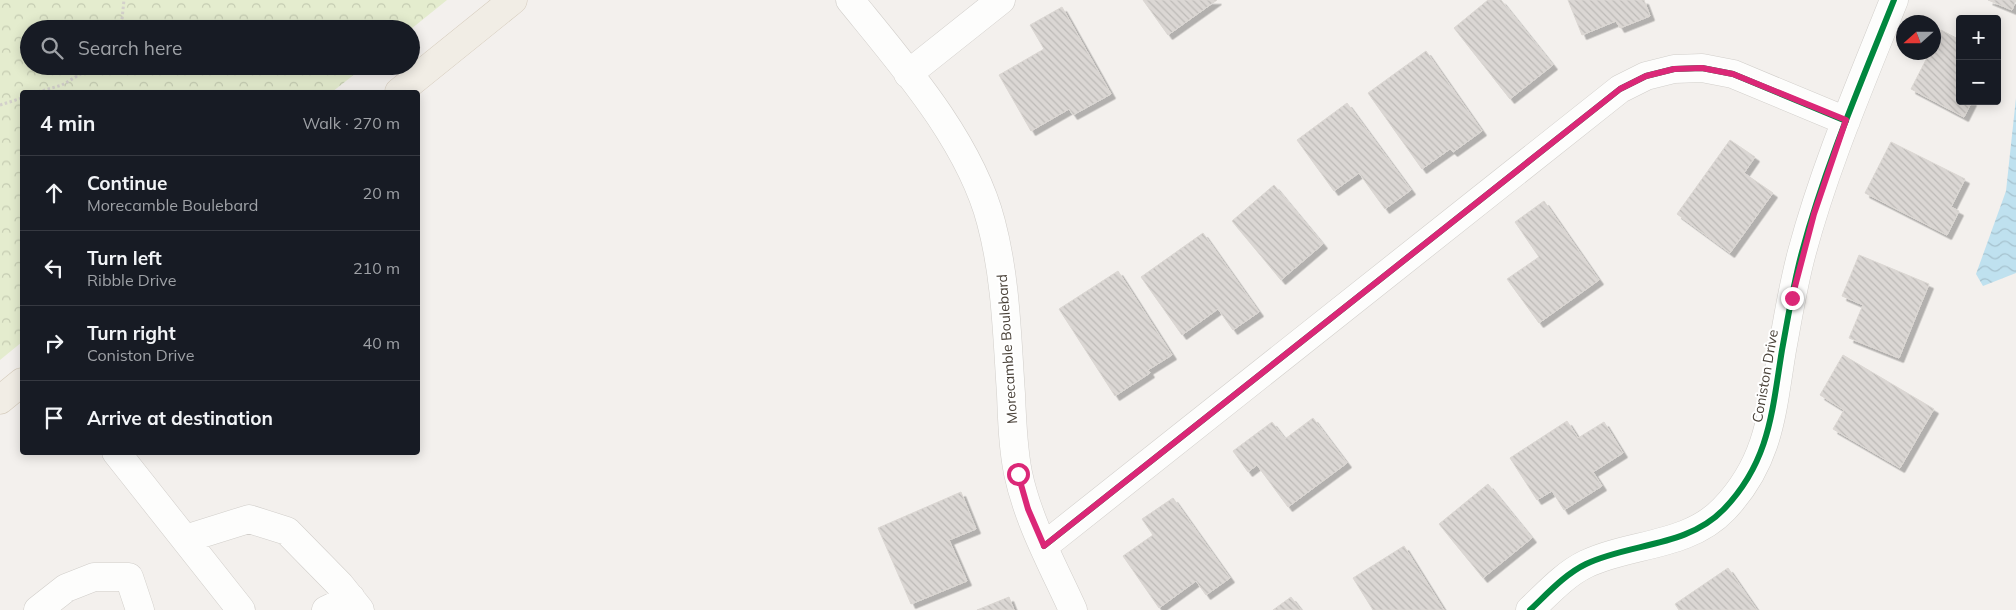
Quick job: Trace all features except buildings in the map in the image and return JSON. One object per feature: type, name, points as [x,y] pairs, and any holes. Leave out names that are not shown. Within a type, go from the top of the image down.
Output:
[{"type":"main road","points":[[402,90],[514,0]]},
{"type":"main road","points":[[0,400],[20,384]]},
{"type":"street","name":"Morecamble Boulebard","points":[[850,0],[944,122],[978,185],[991,221],[1006,304],[1014,444],[1018,474],[1028,509],[1073,610]]},
{"type":"street","points":[[908,74],[1001,0]]},
{"type":"street","name":"Coniston Drive","points":[[1530,610],[1566,577],[1586,564],[1607,556],[1660,543],[1685,534],[1707,522],[1723,510],[1743,485],[1758,460],[1768,433],[1775,403],[1788,316],[1802,253],[1846,120],[1894,0]]},
{"type":"street","points":[[1044,546],[1620,89],[1646,76],[1674,69],[1702,68],[1733,74],[1846,120]]},
{"type":"street","points":[[118,455],[241,610]]},
{"type":"street","points":[[185,539],[249,520],[287,531],[356,604],[326,610]]},
{"type":"street","points":[[38,610],[66,588],[94,577],[129,577],[140,610]]},
{"type":"path","points":[[122,20],[124,0]]},
{"type":"path","points":[[45,90],[62,85],[79,75]]},
{"type":"path","points":[[0,105],[20,99]]},
{"type":"green space","points":[[0,0],[447,0],[420,22],[420,20],[20,20],[20,75],[354,75],[335,90],[20,90],[20,344],[0,360]]},
{"type":"water","points":[[2016,98],[2016,273],[1983,286],[1976,274],[2006,191]]},
{"type":"cycle path","points":[[1530,610],[1564,579],[1586,564],[1603,557],[1676,538],[1710,521],[1724,509],[1739,491],[1751,472],[1760,454],[1771,414],[1793,289],[1811,220],[1844,125],[1894,0]]},
{"type":"cycle path","points":[[1044,546],[1620,89],[1646,76],[1674,69],[1702,68],[1733,74],[1846,121]]},
{"type":"route","points":[[1018,474],[1028,509],[1044,546],[1620,89],[1646,76],[1674,69],[1702,68],[1733,74],[1846,120],[1828,169],[1802,253],[1792,298]]}]
